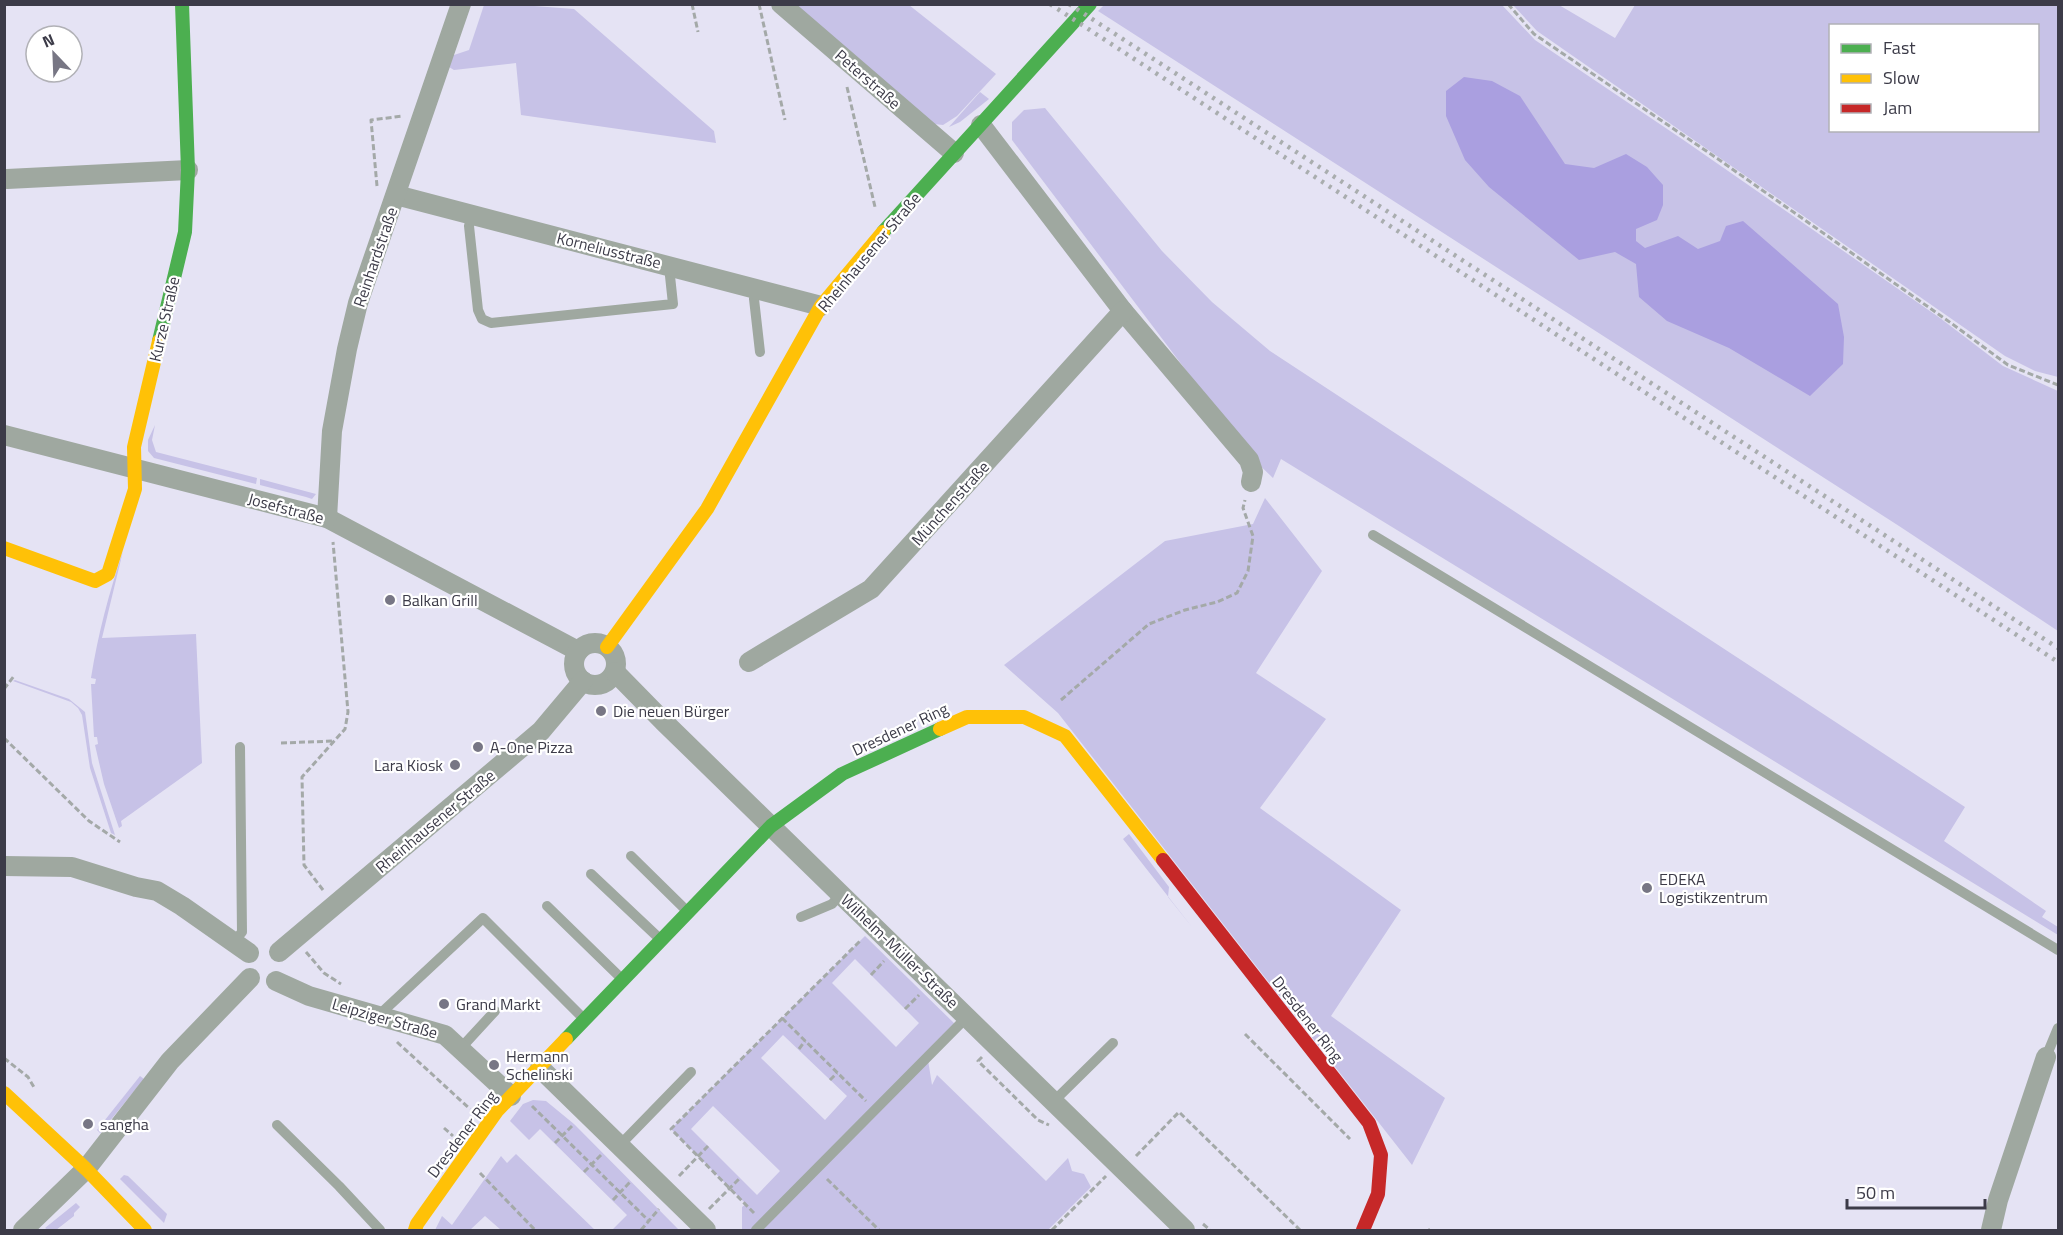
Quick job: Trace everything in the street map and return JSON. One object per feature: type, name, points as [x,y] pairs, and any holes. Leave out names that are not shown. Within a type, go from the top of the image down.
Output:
[{"type":"street","name":"Kurze Straße","points":[[4,548],[95,581],[108,574],[113,563],[135,489],[134,447],[185,232],[188,170],[182,4]]},
{"type":"street","name":"Reinhardstraße","points":[[333,521],[332,431],[358,303],[387,193],[423,114],[461,4]]},
{"type":"street","name":"Peterstraße","points":[[781,4],[954,153]]},
{"type":"street","name":"Rheinhausener Straße","points":[[607,647],[707,509],[821,306],[891,223],[1090,4]]},
{"type":"street","points":[[981,125],[1123,311],[1249,460],[1253,472],[1251,482]]},
{"type":"street","points":[[7,179],[188,170]]},
{"type":"street","name":"Korneliusstraße","points":[[387,193],[821,306]]},
{"type":"street","name":"Münchenstraße","points":[[749,662],[871,589],[1123,311]]},
{"type":"street","name":"Josefstraße","points":[[4,435],[134,467],[333,521],[578,651]]},
{"type":"street","points":[[592,644],[607,647],[615,658],[615,672],[612,677],[595,685],[583,681],[575,670],[575,657],[578,651],[592,644]]},
{"type":"street","name":"Wilhelm-Müller-Straße","points":[[615,672],[1053,1102],[1126,1161],[1184,1230]]},
{"type":"street","name":"Rheinhausener Straße","points":[[279,952],[541,732],[583,681]]},
{"type":"street","name":"Dresdener Ring","points":[[415,1230],[497,1111],[519,1099],[540,1068],[771,826],[842,774],[895,748],[967,717],[1024,717],[1065,736],[1369,1124],[1381,1155],[1378,1194],[1363,1230]]},
{"type":"street","points":[[4,866],[72,867],[136,887],[157,891],[242,948],[254,949],[268,946],[279,952],[284,964],[281,976],[276,981],[263,985],[250,978],[242,948]]},
{"type":"street","points":[[23,1230],[86,1169],[170,1061],[250,978]]},
{"type":"street","name":"Leipziger Straße","points":[[276,981],[309,996],[446,1035],[519,1099]]},
{"type":"street","points":[[1991,1230],[1998,1200],[2046,1057]]},
{"type":"street","points":[[540,1068],[612,1148],[706,1230]]},
{"type":"street","points":[[4,1093],[86,1169],[145,1230]]},
{"type":"lane","points":[[472,214],[469,226],[478,310],[482,319],[491,323],[673,304],[670,276],[674,266]]},
{"type":"lane","points":[[756,289],[754,299],[760,352]]},
{"type":"lane","points":[[1373,536],[2058,950]]},
{"type":"lane","points":[[240,747],[242,948]]},
{"type":"lane","points":[[631,856],[688,912]]},
{"type":"lane","points":[[591,874],[661,941]]},
{"type":"lane","points":[[801,917],[832,904],[841,894]]},
{"type":"lane","points":[[547,906],[623,980]]},
{"type":"lane","points":[[378,1016],[483,918],[585,1020]]},
{"type":"lane","points":[[460,1049],[495,1011]]},
{"type":"lane","points":[[760,1227],[967,1017]]},
{"type":"lane","points":[[2046,1057],[2058,1028]]},
{"type":"lane","points":[[1053,1102],[1113,1043]]},
{"type":"lane","points":[[612,1148],[691,1072]]},
{"type":"lane","points":[[278,1125],[380,1230]]},
{"type":"path","points":[[692,4],[698,32]]},
{"type":"path","points":[[759,4],[785,120]]},
{"type":"path","points":[[1508,4],[1534,34],[1718,159],[2008,365],[2058,385]]},
{"type":"path","points":[[850,64],[844,72],[876,210],[891,223]]},
{"type":"path","points":[[387,193],[371,120],[423,114]]},
{"type":"path","points":[[1062,700],[1149,624],[1185,610],[1217,602],[1237,593],[1248,571],[1252,536],[1243,508],[1251,482]]},
{"type":"path","points":[[333,521],[348,712],[345,729],[302,777],[304,865],[334,906]]},
{"type":"path","points":[[4,689],[14,676]]},
{"type":"path","points":[[4,738],[89,821],[120,842]]},
{"type":"path","points":[[281,743],[335,741]]},
{"type":"path","points":[[760,1227],[729,1189],[671,1129],[865,936]]},
{"type":"path","points":[[871,975],[886,958]]},
{"type":"path","points":[[905,1009],[922,992]]},
{"type":"path","points":[[782,1018],[875,1109]]},
{"type":"path","points":[[1245,1034],[1353,1143]]},
{"type":"path","points":[[798,1049],[806,1041]]},
{"type":"path","points":[[986,1054],[978,1061],[1038,1120]]},
{"type":"path","points":[[830,1080],[838,1072]]},
{"type":"path","points":[[519,1099],[563,1135],[648,1220]]},
{"type":"path","points":[[1021,1113],[1025,1108]]},
{"type":"path","points":[[1052,1230],[1179,1112],[1300,1230]]},
{"type":"path","points":[[555,1143],[576,1122]]},
{"type":"path","points":[[675,1180],[708,1146]]},
{"type":"path","points":[[584,1172],[612,1148]]},
{"type":"path","points":[[474,1167],[535,1230]]},
{"type":"path","points":[[816,1169],[879,1230]]},
{"type":"path","points":[[613,1200],[634,1178]]},
{"type":"path","points":[[707,1210],[740,1178]]},
{"type":"path","points":[[641,1230],[662,1206]]},
{"type":"shaded area","points":[[1105,4],[1502,5],[1535,40],[1940,318],[2003,366],[2058,391],[2058,631],[1899,526],[1098,11]]},
{"type":"shaded area","points":[[484,5],[574,9],[714,131],[716,143],[521,115],[516,63],[454,70],[449,67],[451,56],[469,50]]},
{"type":"shaded area","points":[[793,5],[909,5],[996,74],[957,116],[943,125],[934,124]]},
{"type":"shaded area","points":[[1513,5],[1559,5],[1615,38],[1635,5],[2058,5],[2058,377],[2035,371],[2005,356],[1537,31]]},
{"type":"shaded area","points":[[1464,77],[1492,81],[1520,96],[1565,164],[1594,168],[1626,154],[1647,167],[1663,185],[1663,205],[1657,220],[1636,229],[1636,241],[1645,248],[1678,236],[1698,249],[1720,241],[1726,226],[1743,221],[1838,304],[1844,337],[1843,364],[1810,396],[1729,348],[1667,321],[1639,297],[1636,264],[1615,252],[1579,260],[1489,187],[1465,160],[1446,116],[1446,91]]},
{"type":"shaded area","points":[[980,92],[989,99],[960,122],[949,127]]},
{"type":"shaded area","points":[[1045,108],[1162,251],[1212,302],[1270,351],[1965,807],[1944,841],[2046,911],[2042,917],[2058,927],[2058,935],[1281,459],[1273,478],[1253,459],[1012,140],[1012,122],[1024,110]]},
{"type":"shaded area","points":[[155,425],[152,440],[156,452],[257,478],[256,484],[154,458],[148,451],[148,440]]},
{"type":"shaded area","points":[[260,479],[316,494],[312,499],[260,485]]},
{"type":"shaded area","points":[[1265,498],[1322,571],[1256,673],[1326,719],[1260,808],[1401,910],[1331,1016],[1445,1098],[1412,1165],[1058,713],[1004,665],[1165,541],[1253,524]]},
{"type":"shaded area","points":[[123,551],[102,638],[196,634],[202,763],[121,821],[122,826],[119,828],[104,784],[95,745],[98,744],[97,737],[94,737],[91,684],[95,684],[96,679],[91,678],[104,614]]},
{"type":"shaded area","points":[[13,681],[69,699],[85,712],[92,763],[115,835],[111,833],[90,768],[82,715],[78,708],[71,702]]},
{"type":"shaded area","points":[[1129,834],[1169,887],[1168,896],[1123,839]]},
{"type":"shaded area","points":[[865,936],[957,1026],[928,1060],[932,1085],[937,1075],[1046,1181],[1068,1158],[1072,1171],[1084,1174],[1091,1187],[1048,1230],[742,1230],[742,1207],[746,1204],[671,1129]],"holes":[[[855,959],[919,1023],[896,1047],[832,983]],[[783,1035],[847,1096],[825,1120],[761,1058]],[[713,1106],[780,1171],[757,1195],[691,1129]]]},
{"type":"shaded area","points":[[140,1076],[144,1079],[100,1133],[97,1130]]},
{"type":"shaded area","points":[[533,1100],[546,1101],[574,1124],[679,1230],[612,1230],[627,1215],[540,1129],[529,1140],[510,1121],[523,1104]]},
{"type":"shaded area","points":[[516,1154],[595,1230],[501,1230],[485,1216],[470,1230],[435,1230],[442,1216],[452,1225],[501,1156],[507,1163]]},
{"type":"shaded area","points":[[124,1175],[128,1176],[167,1214],[164,1223],[120,1179]]},
{"type":"shaded area","points":[[76,1203],[80,1207],[74,1216],[56,1230],[45,1228]]},
{"type":"railway","points":[[1050,4],[2058,662]]},
{"type":"railway","points":[[1069,4],[2058,648]]},
{"type":"traffic: fast","points":[[159,341],[185,232],[188,170],[182,4]]},
{"type":"traffic: fast","points":[[883,232],[1090,4]]},
{"type":"traffic: fast","points":[[566,1039],[771,826],[842,774],[940,729]]},
{"type":"traffic: slow","points":[[607,647],[707,509],[821,306],[883,232]]},
{"type":"traffic: slow","points":[[4,548],[95,581],[108,574],[135,489],[134,447],[159,341]]},
{"type":"traffic: slow","points":[[940,729],[967,717],[1024,717],[1065,736],[1163,860]]},
{"type":"traffic: slow","points":[[415,1230],[497,1111],[566,1039]]},
{"type":"traffic: slow","points":[[4,1093],[86,1169],[145,1230]]},
{"type":"traffic: jam","points":[[1163,860],[1369,1123],[1381,1155],[1378,1194],[1363,1230]]},
{"type":"place","name":"Balkan Grill","points":[[390,600]]},
{"type":"place","name":"Die neuen Bürger","points":[[601,711]]},
{"type":"place","name":"A-One Pizza","points":[[478,747]]},
{"type":"place","name":"Lara Kiosk","points":[[455,765]]},
{"type":"place","name":"EDEKA Logistikzentrum","points":[[1647,888]]},
{"type":"place","name":"Grand Markt","points":[[444,1004]]},
{"type":"place","name":"Hermann Schelinski","points":[[494,1065]]},
{"type":"place","name":"sangha","points":[[88,1124]]}]
